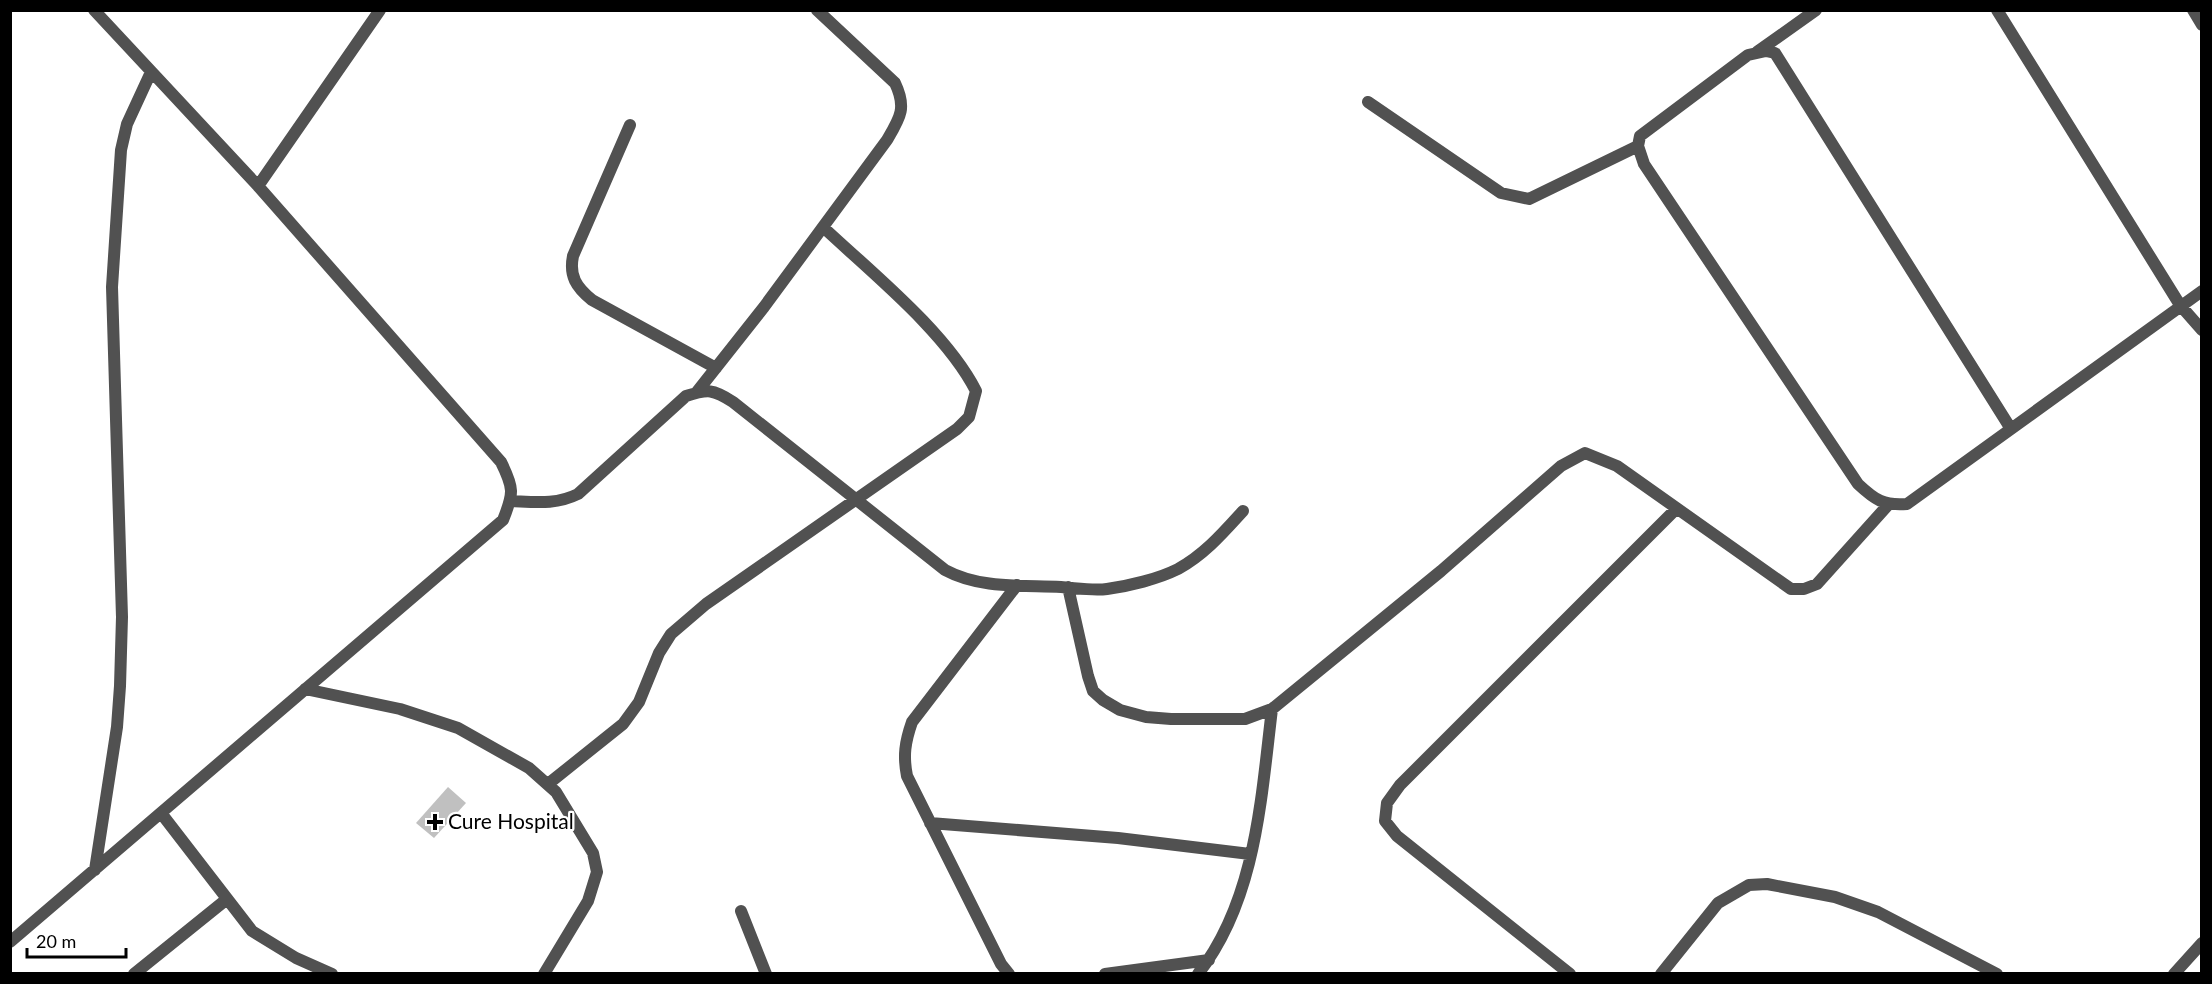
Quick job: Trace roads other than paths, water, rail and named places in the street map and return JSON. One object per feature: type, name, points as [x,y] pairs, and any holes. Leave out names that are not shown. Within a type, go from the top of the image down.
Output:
[{"type":"street","points":[[10,942],[503,520],[511,501],[513,485],[501,462],[258,186],[94,10]]},
{"type":"street","points":[[258,186],[380,10]]},
{"type":"street","points":[[696,393],[823,227],[887,140],[900,118],[903,99],[895,83],[883,69],[817,10]]},
{"type":"street","points":[[1816,10],[1757,52],[1748,55],[1652,126],[1640,136],[1638,146],[1644,164],[1858,484],[1875,500],[1888,505],[1907,504],[2202,291]]},
{"type":"street","points":[[1997,10],[2180,305],[2202,330]]},
{"type":"street","points":[[2193,10],[2202,24]]},
{"type":"street","points":[[1757,52],[1775,53],[1784,64],[2011,429]]},
{"type":"street","points":[[95,870],[117,727],[120,686],[122,617],[112,287],[121,150],[127,124],[151,72]]},
{"type":"street","points":[[1368,102],[1501,193],[1529,199],[1638,146]]},
{"type":"street","points":[[630,125],[573,256],[572,275],[579,290],[592,300],[716,368]]},
{"type":"street","points":[[548,784],[622,724],[639,702],[659,653],[671,634],[706,604],[957,429],[969,417],[976,391],[969,378],[926,325],[823,227]]},
{"type":"street","points":[[511,501],[549,503],[562,501],[578,494],[686,396],[705,390],[719,393],[733,402],[945,570],[960,578],[981,583],[1106,589],[1175,570],[1209,547],[1243,511]]},
{"type":"street","points":[[1068,587],[1088,676],[1093,691],[1103,700],[1120,710],[1146,717],[1245,719],[1272,709],[1441,571],[1572,458],[1586,453],[1598,456],[1617,466],[1791,589],[1804,589],[1817,584],[1888,505]]},
{"type":"street","points":[[1570,974],[1397,836],[1385,821],[1388,803],[1400,785],[1676,508]]},
{"type":"street","points":[[1009,974],[1001,964],[930,823],[906,768],[905,743],[912,723],[1017,585]]},
{"type":"street","points":[[305,689],[400,709],[449,724],[529,768],[556,792],[593,853],[597,872],[588,902],[544,974]]},
{"type":"street","points":[[1198,974],[1209,960],[1231,920],[1245,879],[1261,796],[1272,709]]},
{"type":"street","points":[[160,813],[252,931],[270,944],[332,974]]},
{"type":"street","points":[[930,823],[1118,838],[1250,854]]},
{"type":"street","points":[[1661,974],[1718,903],[1749,885],[1767,884],[1835,897],[1878,912],[1997,974]]},
{"type":"street","points":[[134,974],[227,899]]},
{"type":"street","points":[[741,910],[766,974]]},
{"type":"street","points":[[2174,974],[2202,943]]},
{"type":"street","points":[[1105,974],[1209,960]]},
{"type":"place","name":"Cure Hospital","points":[[435,822]]}]
